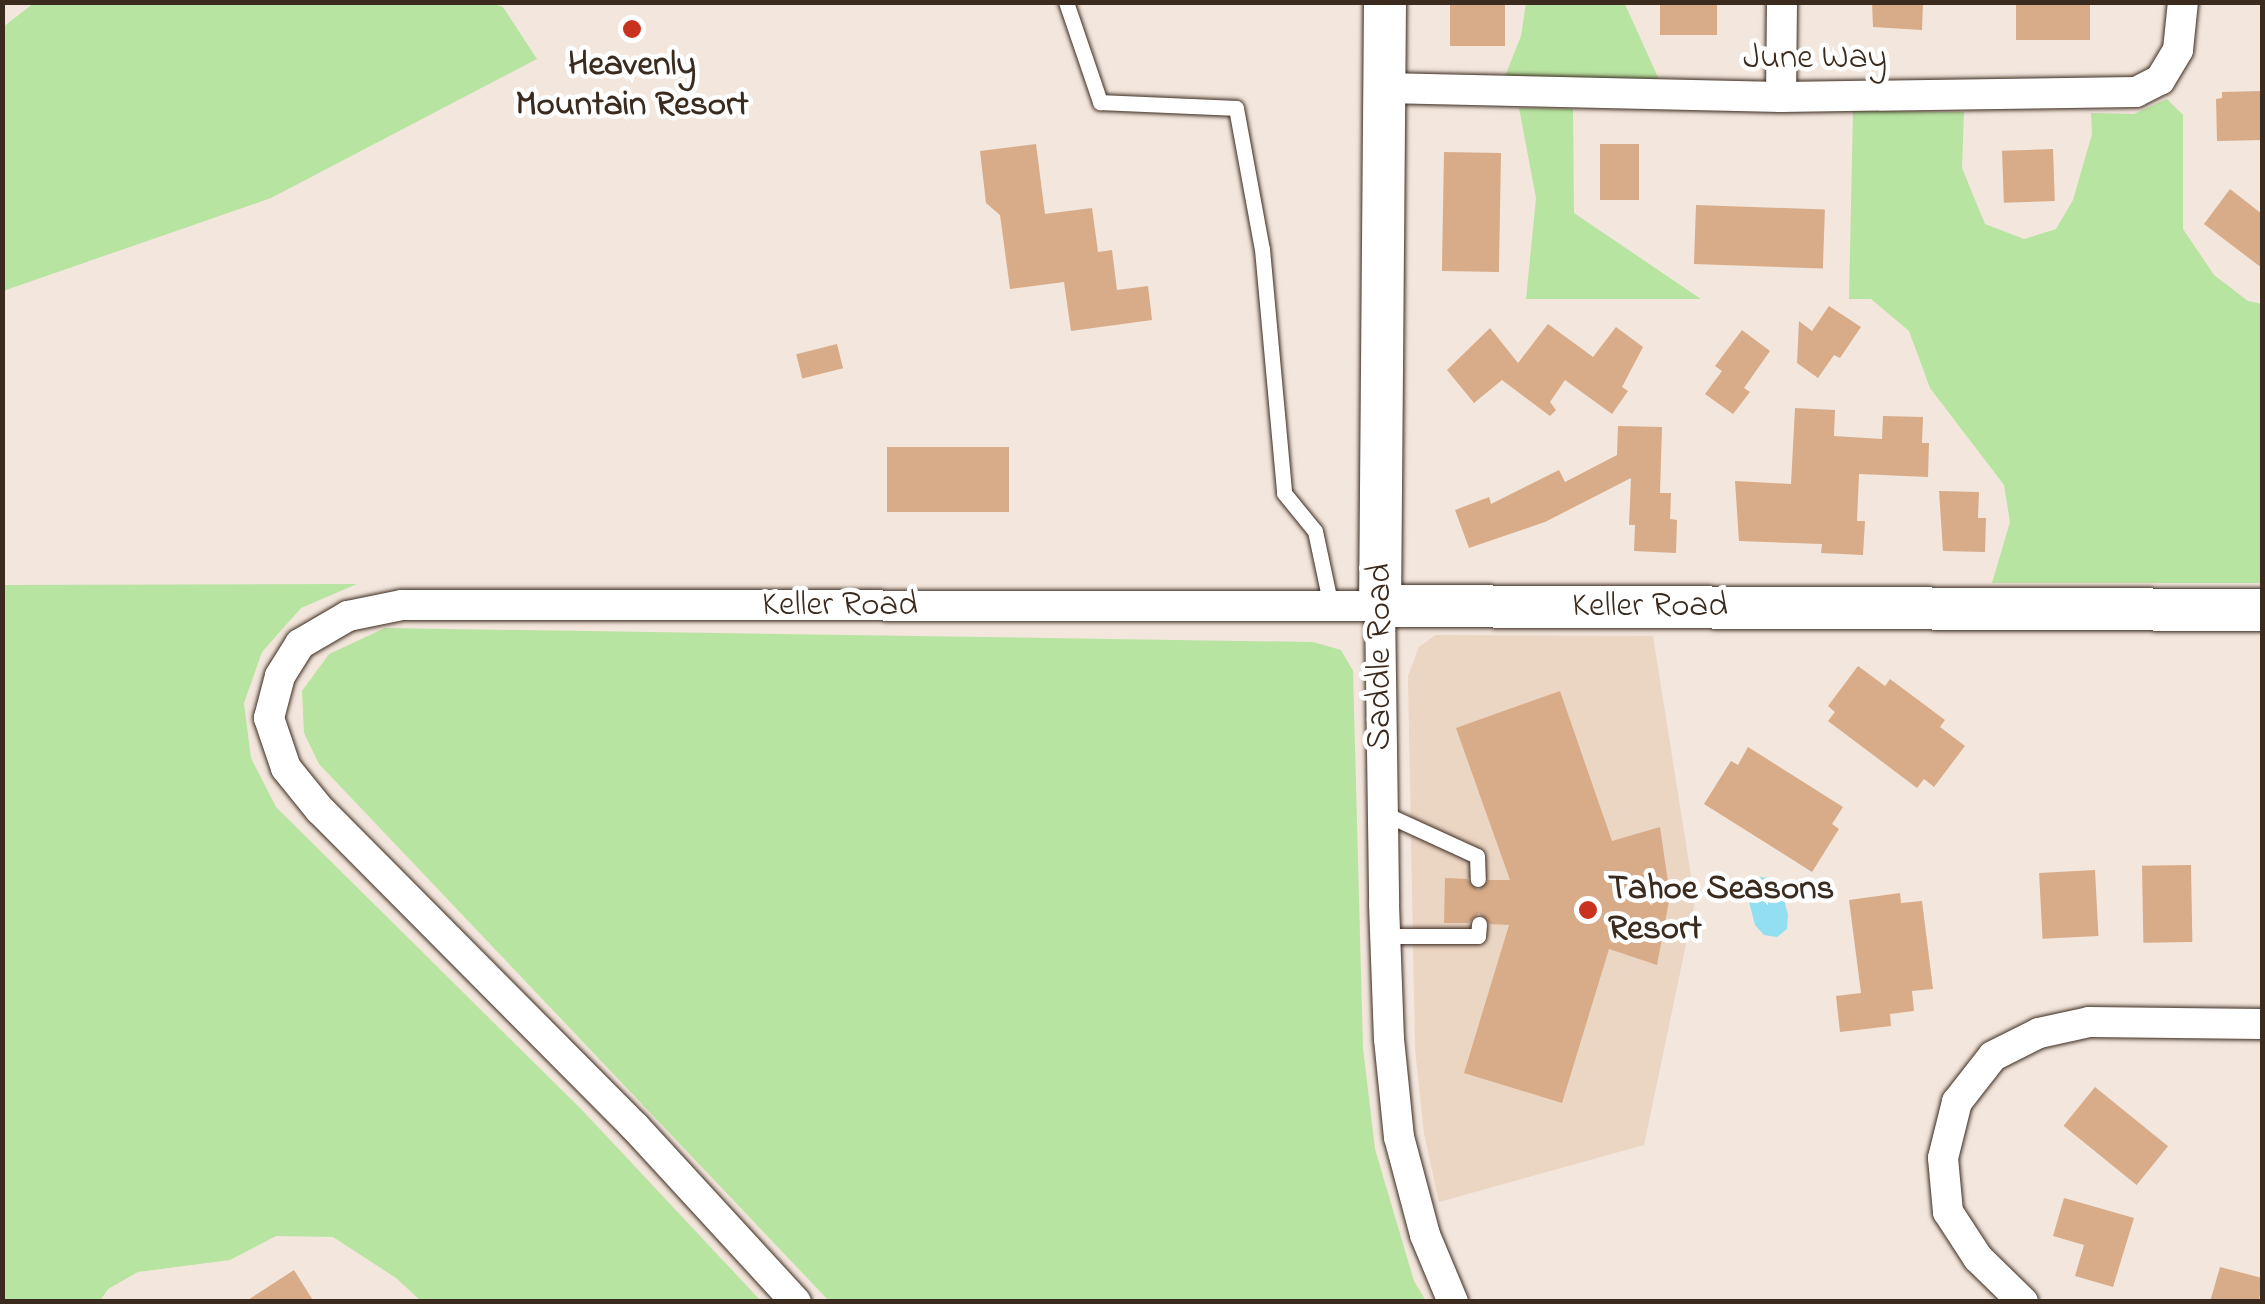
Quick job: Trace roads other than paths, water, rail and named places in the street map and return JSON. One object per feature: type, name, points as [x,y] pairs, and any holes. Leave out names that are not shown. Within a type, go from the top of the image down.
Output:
[{"type":"street","name":"Saddle Road","points":[[1385,2],[1380,606],[1386,936],[1399,1137],[1425,1235],[1453,1302]]},
{"type":"street","points":[[1781,97],[1782,2]]},
{"type":"street","name":"June Way","points":[[1384,88],[1781,97],[2136,92],[2160,80],[2178,50],[2182,2]]},
{"type":"street","name":"Keller Road","points":[[796,1302],[635,1127],[320,810],[286,768],[269,718],[280,676],[300,644],[348,616],[402,605],[2262,610]]},
{"type":"street","points":[[2023,1302],[1978,1258],[1948,1212],[1944,1158],[1956,1102],[1993,1056],[2038,1033],[2089,1022],[2262,1024]]},
{"type":"lane","points":[[1066,2],[1100,102],[1236,108],[1262,249],[1284,493],[1315,531],[1331,606]]},
{"type":"lane","points":[[1383,813],[1477,856],[1478,879]]},
{"type":"lane","points":[[1386,936],[1478,936],[1479,924]]},
{"type":"water","points":[[1759,877],[1772,878],[1781,888],[1788,915],[1787,929],[1777,937],[1764,935],[1755,925],[1749,885]]},
{"type":"place","name":"Heavenly Mountain Resort","points":[[632,29]]},
{"type":"place","name":"Tahoe Seasons Resort","points":[[1588,910]]}]
